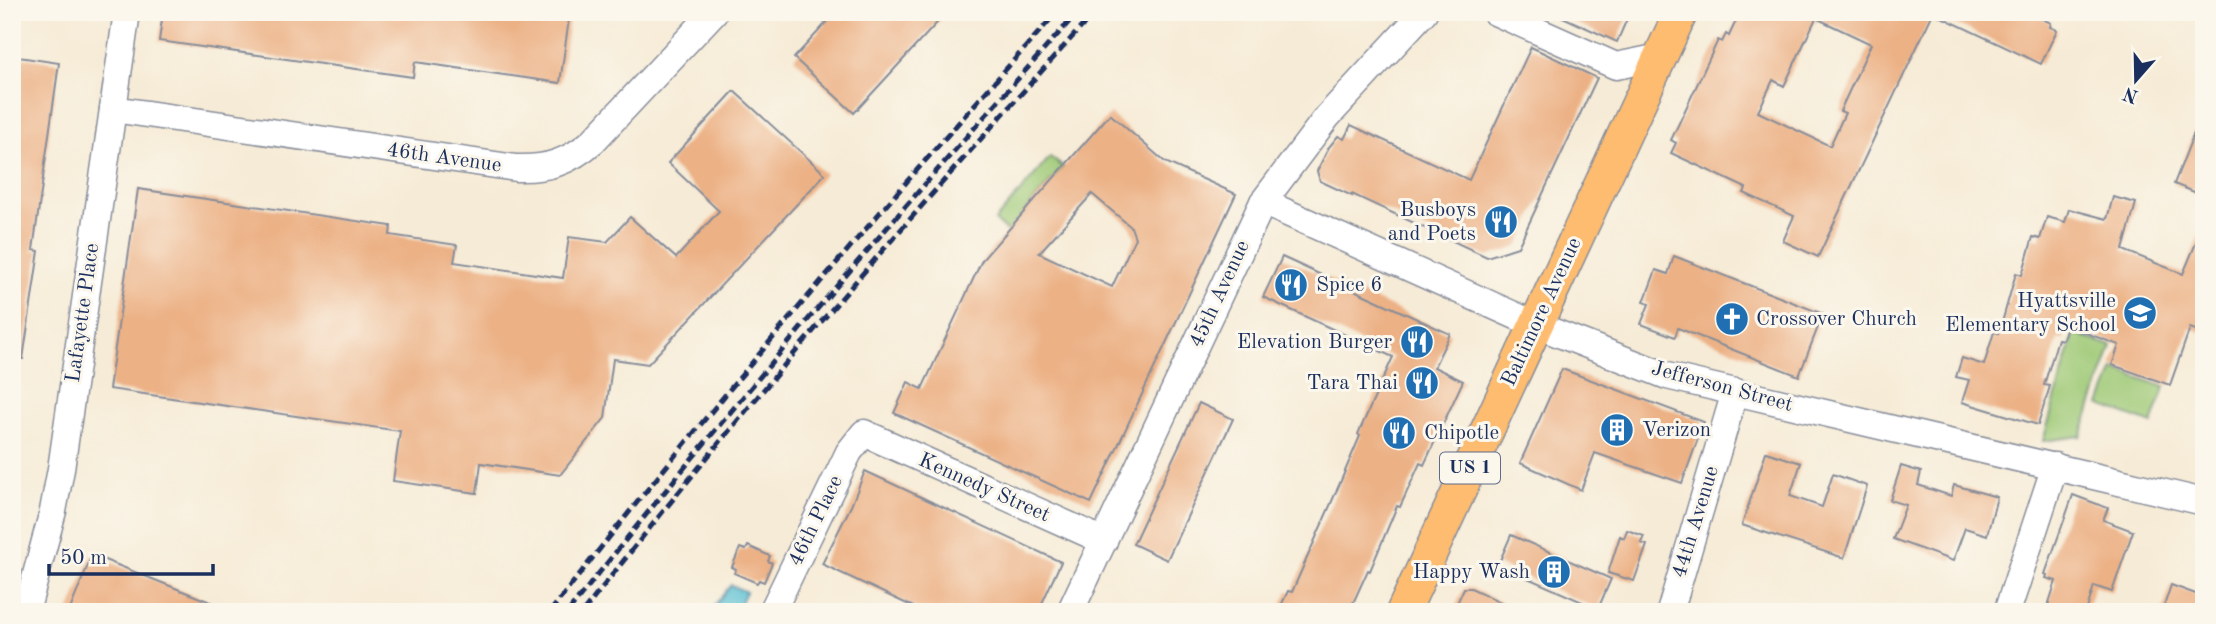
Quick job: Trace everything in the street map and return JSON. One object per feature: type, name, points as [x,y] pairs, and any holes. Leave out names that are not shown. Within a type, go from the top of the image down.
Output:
[{"type":"main road","name":"Baltimore Avenue","points":[[1403,612],[1681,12]]},
{"type":"street","name":"Lafayette Place","points":[[26,612],[55,501],[127,12]]},
{"type":"street","name":"46th Avenue","points":[[113,109],[536,169],[558,164],[577,155],[593,141],[713,12]]},
{"type":"street","name":"45th Avenue","points":[[1070,612],[1263,202],[1328,117],[1424,12]]},
{"type":"street","points":[[1495,12],[1616,66],[1660,57]]},
{"type":"street","points":[[1616,66],[1635,112]]},
{"type":"street","name":"Jefferson Street","points":[[1263,202],[1536,325],[1667,376],[2204,502]]},
{"type":"street","name":"44th Avenue","points":[[1670,612],[1735,392]]},
{"type":"street","name":"Kennedy Street","points":[[864,433],[1104,541]]},
{"type":"street","name":"46th Place","points":[[772,612],[849,452],[864,433]]},
{"type":"street","points":[[2007,612],[2055,466]]},
{"type":"green space","points":[[1050,157],[1063,167],[1007,232],[995,221]]},
{"type":"green space","points":[[2074,334],[2112,346],[2081,436],[2043,441]]},
{"type":"green space","points":[[2114,369],[2165,387],[2152,424],[2100,405]]},
{"type":"water","points":[[731,585],[746,592],[736,612],[709,612]]},
{"type":"building","points":[[163,12],[570,12],[560,83],[415,62],[413,77],[159,41]]},
{"type":"building","points":[[817,12],[947,12],[854,113],[794,58],[827,22]]},
{"type":"building","points":[[1552,12],[1630,12],[1617,42]]},
{"type":"building","points":[[1740,12],[2028,12],[2051,23],[2050,27],[2057,30],[2041,64],[1933,13],[1818,257],[1783,241],[1794,216],[1744,193],[1746,188],[1671,153],[1676,143],[1671,140],[1718,40],[1722,42],[1726,34],[1729,36]],"holes":[[[1816,18],[1871,44],[1840,111],[1845,113],[1830,146],[1758,112],[1773,80],[1784,86]]]},
{"type":"building","points":[[1531,47],[1597,78],[1518,247],[1487,257],[1320,181],[1317,171],[1329,147],[1338,136],[1344,139],[1351,125],[1469,180]]},
{"type":"building","points":[[12,56],[59,63],[33,250],[39,251],[23,359],[12,359]]},
{"type":"building","points":[[734,91],[825,174],[648,364],[613,359],[605,418],[560,475],[481,463],[477,493],[393,481],[400,431],[109,389],[138,189],[391,226],[390,235],[457,245],[454,262],[563,278],[569,237],[607,242],[630,217],[676,258],[719,211],[668,163]]},
{"type":"building","points":[[2204,110],[2204,196],[2174,184]]},
{"type":"building","points":[[1110,114],[1165,162],[1236,194],[1091,503],[894,413],[908,382],[922,389],[982,260]],"holes":[[[1092,194],[1131,227],[1135,238],[1112,287],[1039,253]]]},
{"type":"building","points":[[2113,197],[2136,203],[2123,250],[2183,274],[2204,224],[2204,333],[2190,328],[2170,385],[2112,365],[2119,345],[2067,326],[2063,340],[2058,339],[2044,385],[2050,386],[2038,425],[1962,402],[1969,380],[1956,377],[1962,358],[1984,365],[1994,332],[1999,333],[2016,273],[2022,275],[2033,237],[2040,239],[2047,217],[2065,222],[2069,209],[2107,219]]},
{"type":"building","name":"Crossover Church","points":[[1674,256],[1823,314],[1799,376],[1678,328],[1675,337],[1641,324],[1649,304],[1644,302],[1656,270],[1668,274]]},
{"type":"building","points":[[1282,257],[1450,334],[1434,367],[1463,381],[1424,465],[1420,463],[1400,507],[1397,506],[1370,571],[1368,570],[1349,612],[1278,612],[1288,591],[1292,592],[1393,357],[1263,297]]},
{"type":"building","name":"Verizon","points":[[1562,369],[1704,422],[1682,483],[1595,453],[1581,490],[1520,463]]},
{"type":"building","points":[[1199,403],[1233,419],[1167,560],[1133,544]]},
{"type":"building","points":[[1766,452],[1801,463],[1790,496],[1822,507],[1833,474],[1867,486],[1844,558],[1742,525]]},
{"type":"building","points":[[1901,466],[1921,472],[1918,485],[1951,496],[1954,485],[1997,497],[1987,535],[1965,528],[1953,561],[1893,539],[1906,505],[1890,500]]},
{"type":"building","points":[[865,471],[1061,562],[1038,612],[924,612],[822,564]]},
{"type":"building","points":[[2073,495],[2108,508],[2103,520],[2133,531],[2112,592],[2094,586],[2086,612],[2046,612],[2056,581],[2046,578],[2045,574]]},
{"type":"building","points":[[1627,530],[1644,536],[1641,543],[1647,545],[1634,581],[1608,573],[1620,536],[1624,538]]},
{"type":"building","name":"Happy Wash","points":[[1511,535],[1611,579],[1598,609],[1498,565]]},
{"type":"building","points":[[748,546],[770,556],[768,561],[772,563],[764,582],[759,580],[757,583],[734,573],[736,569],[732,567],[740,548],[746,550]]},
{"type":"building","points":[[92,555],[233,611],[233,612],[69,612]]},
{"type":"building","points":[[2171,585],[2204,597],[2204,612],[2162,612]]},
{"type":"building","points":[[1464,588],[1471,588],[1522,612],[1453,612]]},
{"type":"railway","points":[[550,612],[798,308],[1057,12]]},
{"type":"railway","points":[[568,612],[818,308],[1078,12]]},
{"type":"railway","points":[[583,612],[706,458],[833,308],[1095,12]]},
{"type":"place","name":"Busboys and Poets","points":[[1501,222]]},
{"type":"place","name":"Spice 6","points":[[1291,285]]},
{"type":"place","name":"Hyattsville Elementary School","points":[[2140,313]]},
{"type":"place","name":"Crossover Church","points":[[1732,319]]},
{"type":"place","name":"Elevation Burger","points":[[1417,342]]},
{"type":"place","name":"Tara Thai","points":[[1422,383]]},
{"type":"place","name":"Verizon","points":[[1617,430]]},
{"type":"place","name":"Chipotle","points":[[1399,433]]},
{"type":"place","name":"Happy Wash","points":[[1554,572]]}]
